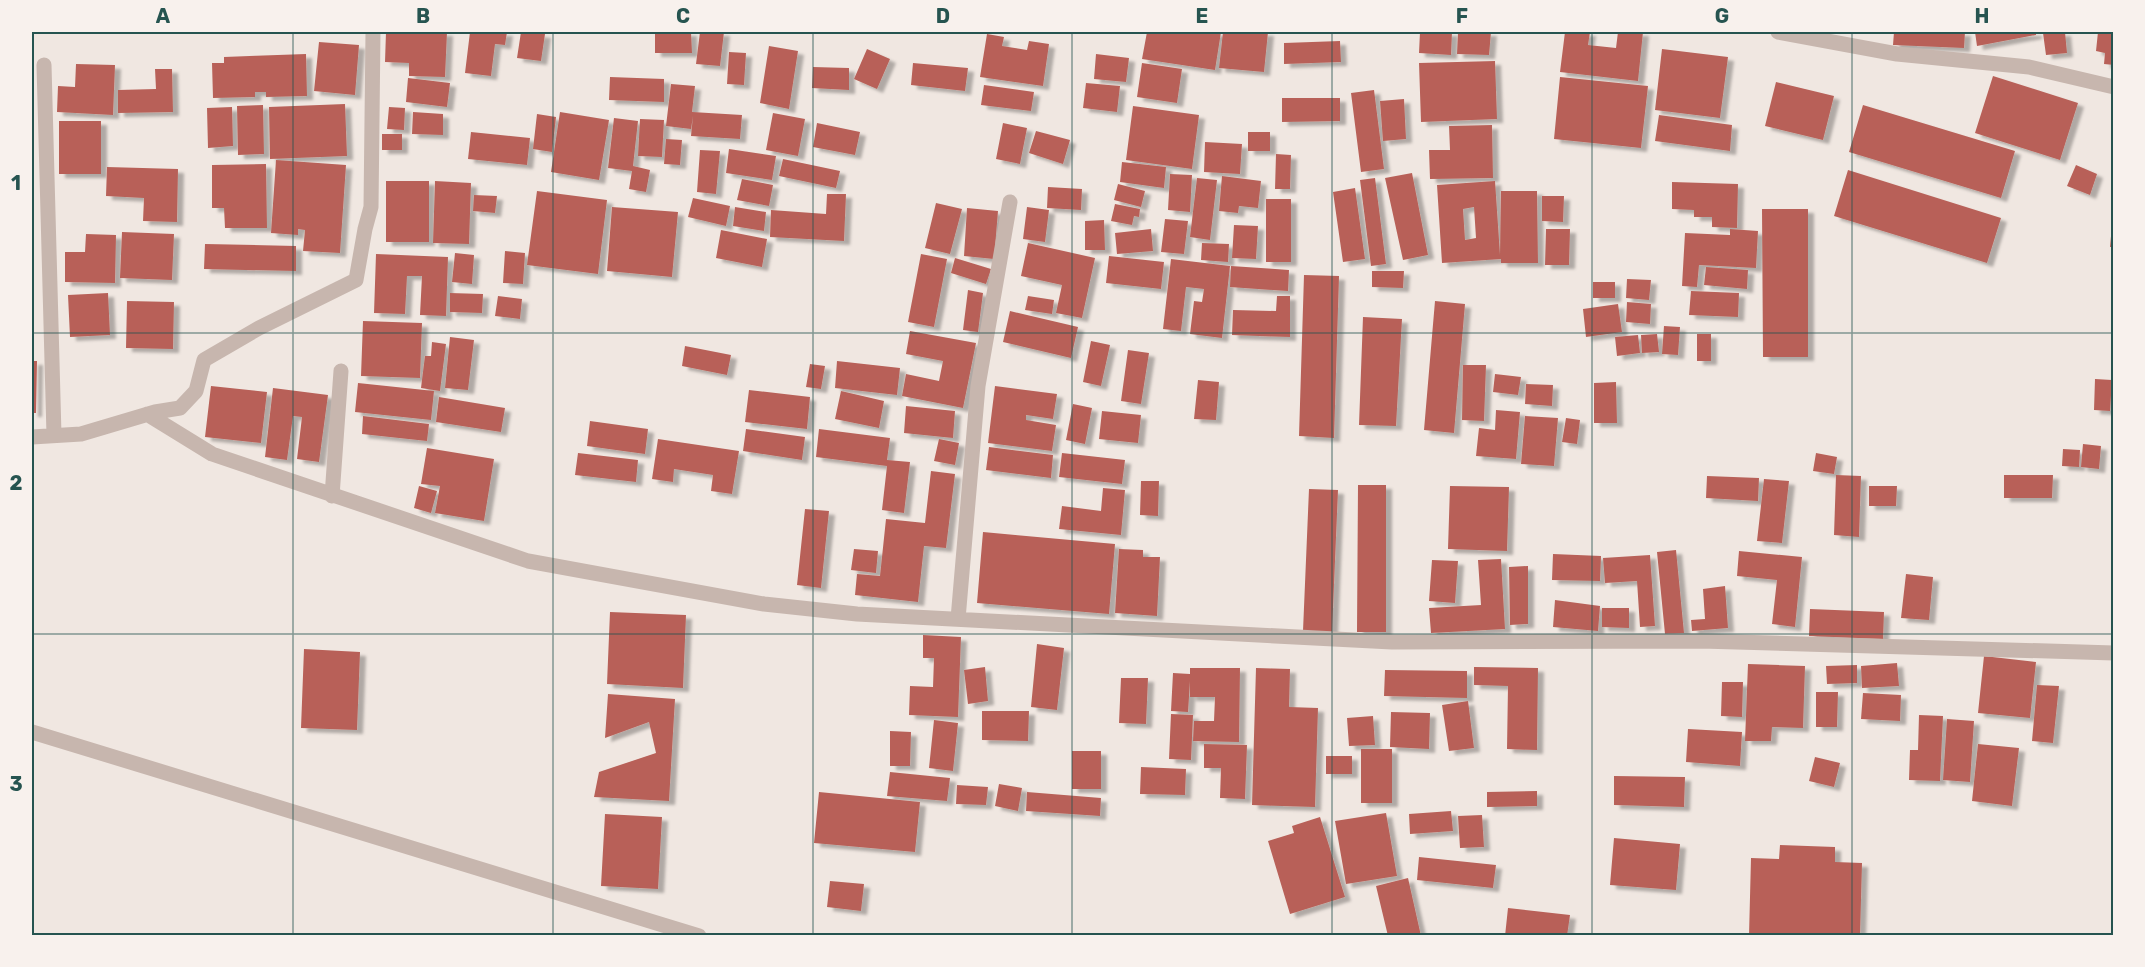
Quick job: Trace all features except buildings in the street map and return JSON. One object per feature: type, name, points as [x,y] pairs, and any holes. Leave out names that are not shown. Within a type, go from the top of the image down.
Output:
[{"type":"street","points":[[32,437],[81,434],[147,414],[180,408],[196,391],[204,360],[259,328],[356,280],[371,207],[373,32]]},
{"type":"street","points":[[1778,32],[1897,54],[2029,67],[2114,87]]},
{"type":"street","points":[[44,65],[54,435]]},
{"type":"street","points":[[958,619],[978,386],[1010,202]]},
{"type":"street","points":[[332,496],[341,371]]},
{"type":"street","points":[[147,414],[212,454],[528,561],[764,604],[857,614],[1392,642],[1701,641],[2114,653]]},
{"type":"street","points":[[32,732],[699,936]]}]
